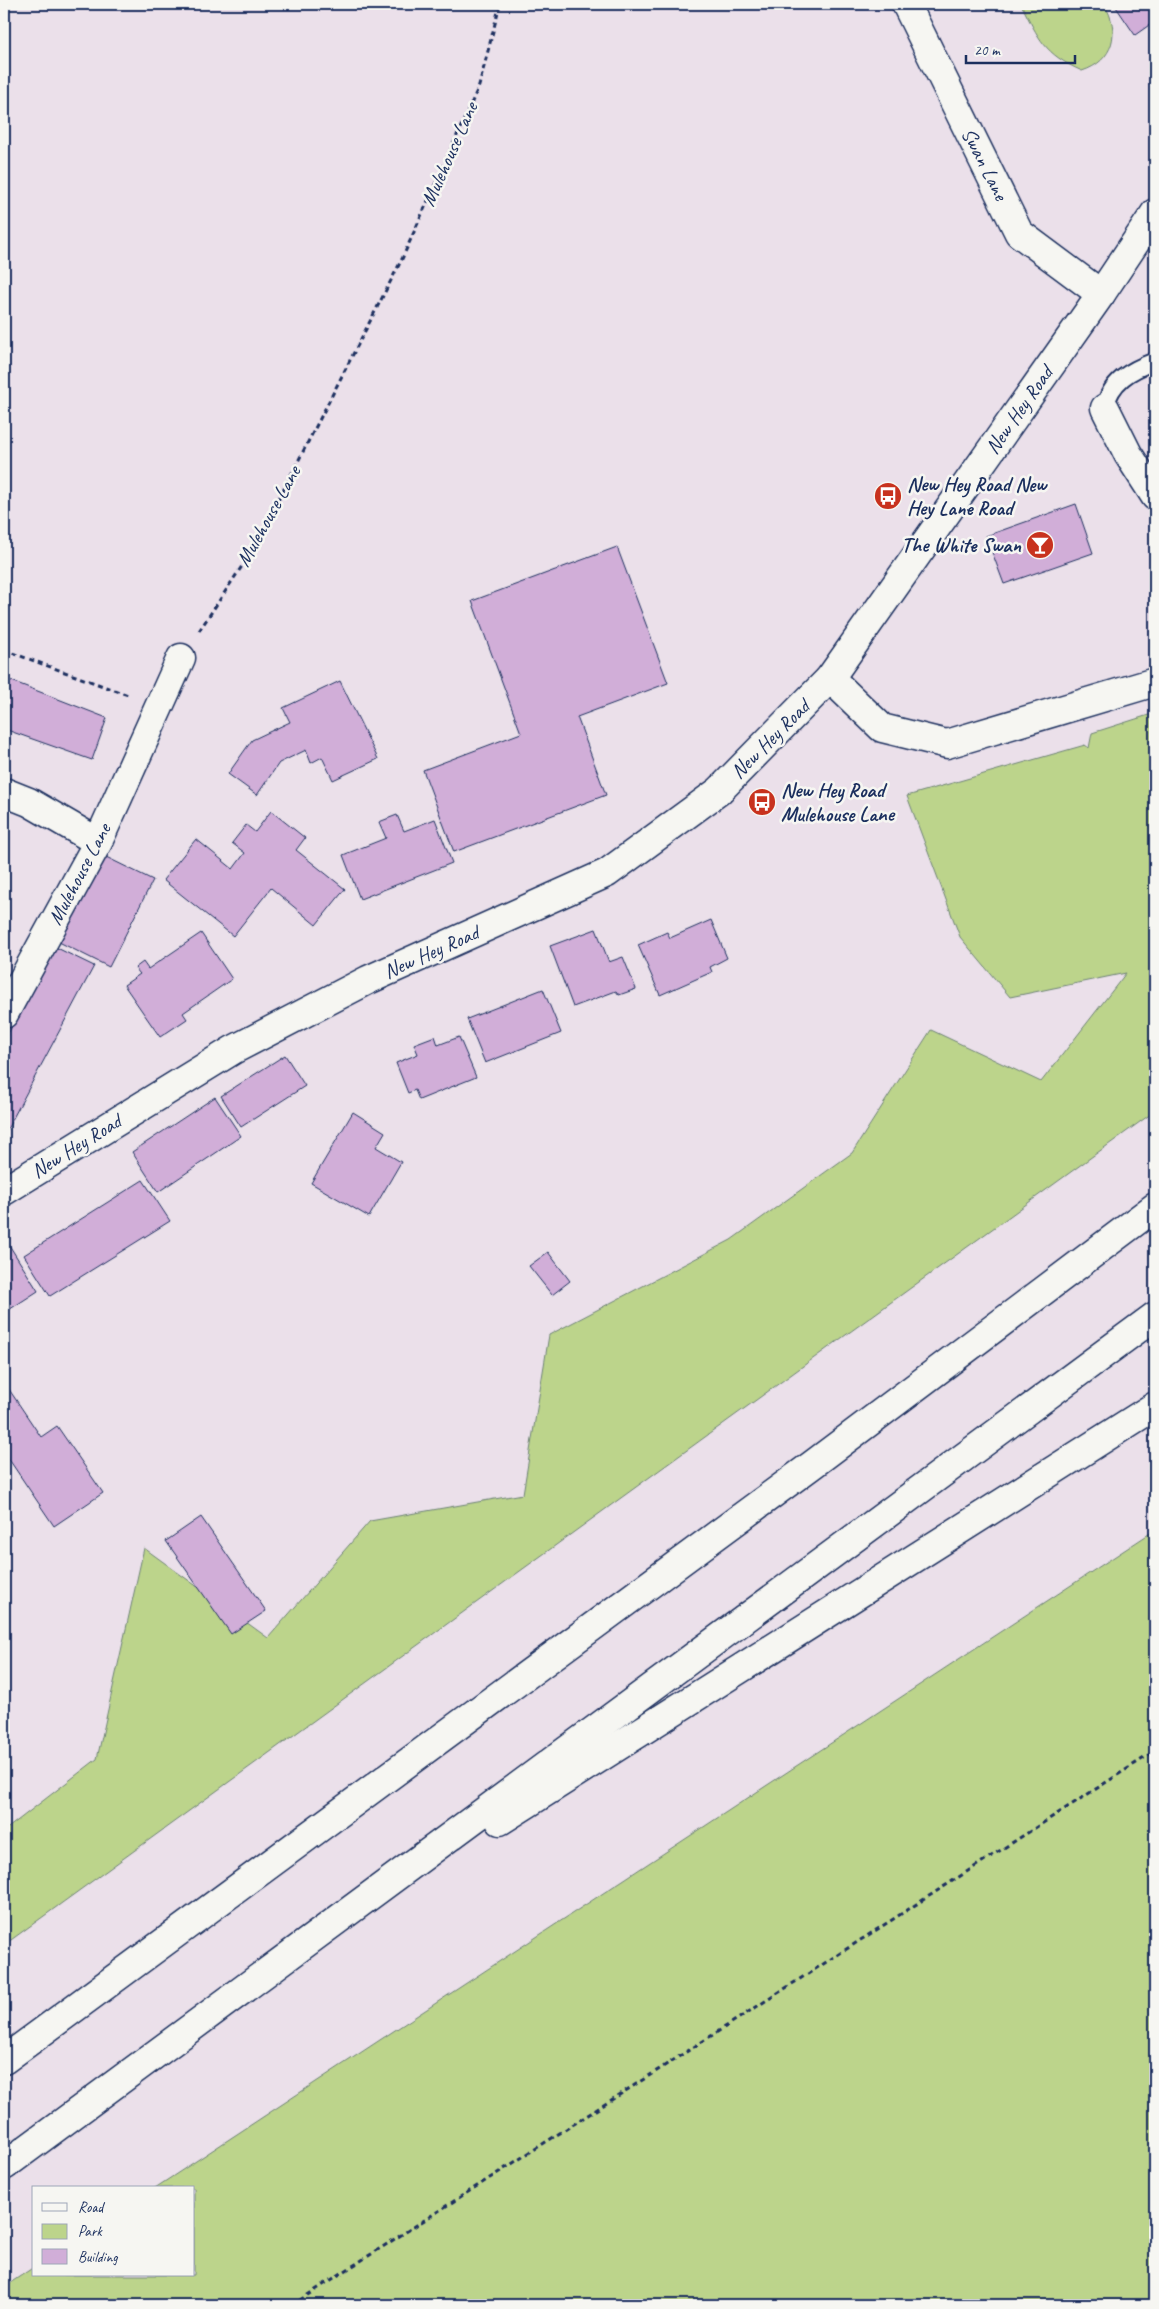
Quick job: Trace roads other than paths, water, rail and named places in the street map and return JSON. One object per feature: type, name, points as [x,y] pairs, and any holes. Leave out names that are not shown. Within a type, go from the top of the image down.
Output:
[{"type":"main road","name":"Swan Lane","points":[[906,4],[1019,232],[1101,294]]},
{"type":"main road","name":"New Hey Road","points":[[4,1191],[232,1050],[368,980],[607,873],[719,791],[830,678],[1101,294],[1155,213]]},
{"type":"main road","points":[[1105,408],[1128,454],[1155,496]]},
{"type":"main road","name":"Mulehouse Lane","points":[[4,1014],[98,842],[181,658]]},
{"type":"main road","points":[[830,678],[882,728],[947,744],[1155,682]]},
{"type":"main road","points":[[4,792],[29,802],[98,842]]},
{"type":"main road","points":[[4,2060],[812,1465],[1155,1207]]},
{"type":"main road","points":[[4,2166],[1155,1316]]},
{"type":"main road","points":[[305,1944],[1155,1406]]},
{"type":"lane","points":[[1105,408],[1112,388],[1124,375],[1155,361]]},
{"type":"place","name":"New Hey Road New Hey Lane Road","points":[[888,496]]},
{"type":"place","name":"The White Swan","points":[[1040,545]]},
{"type":"place","name":"New Hey Road Mulehouse Lane","points":[[762,802]]}]
